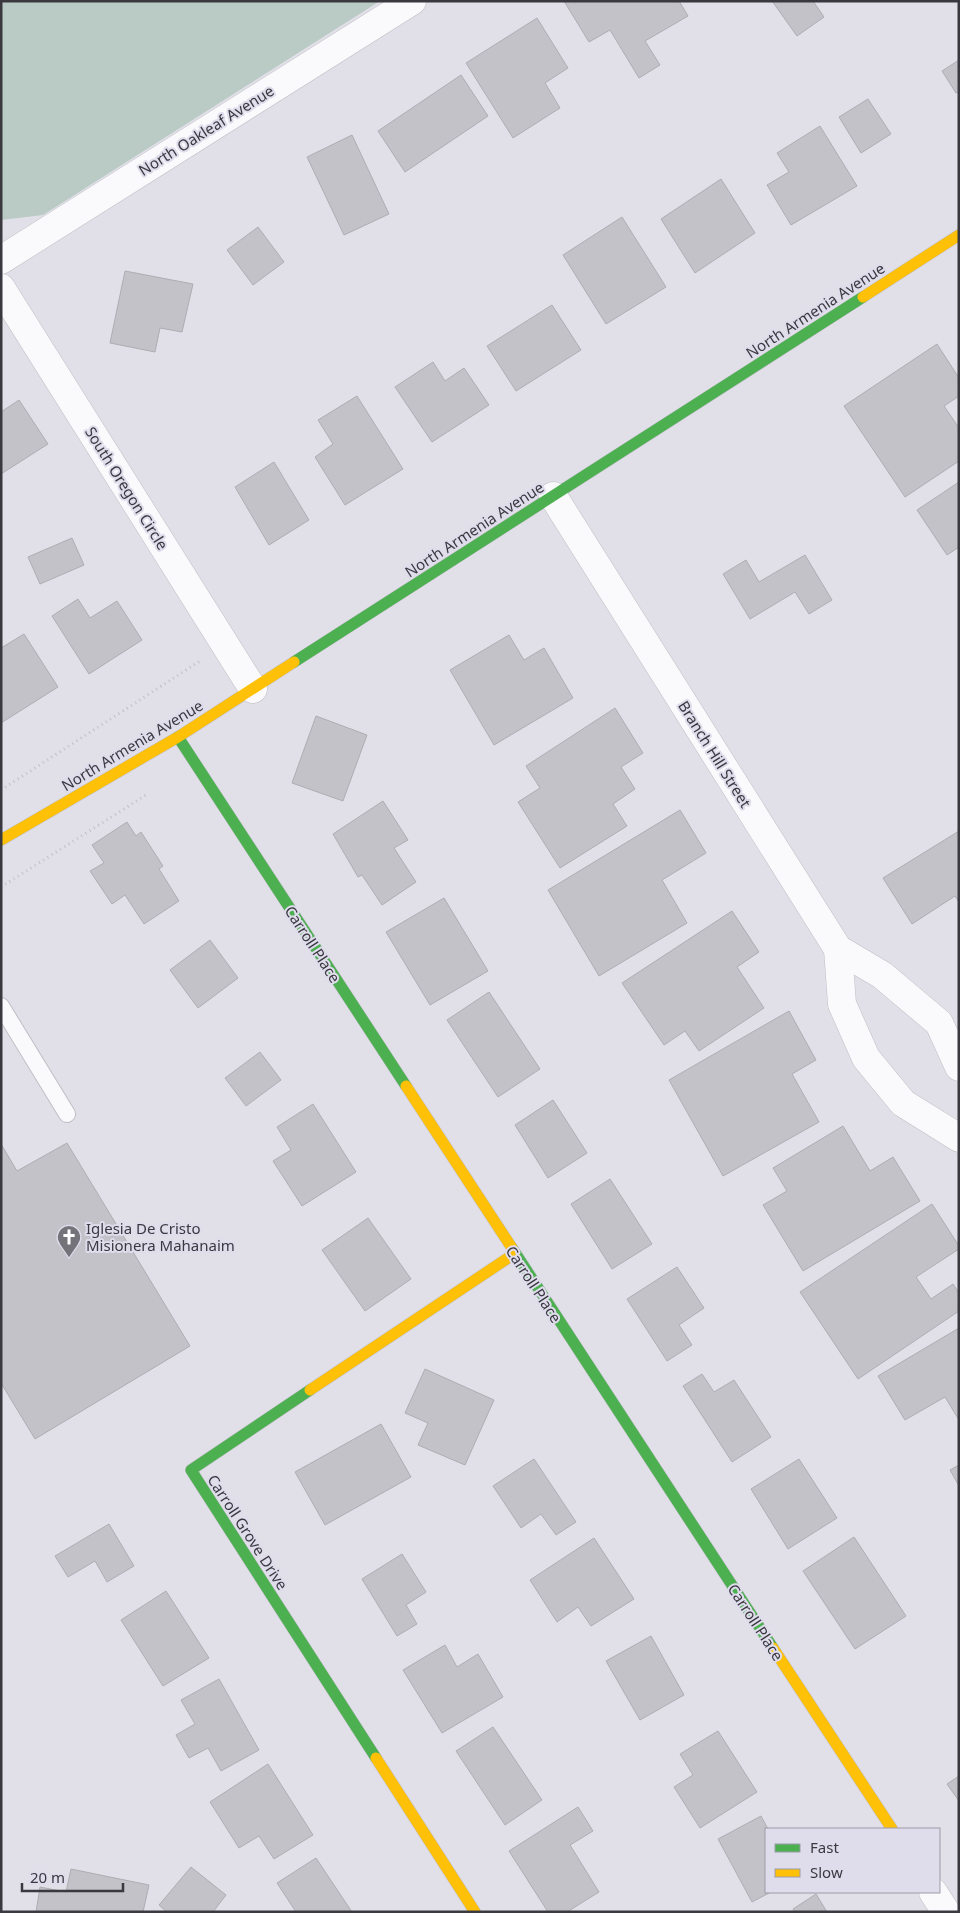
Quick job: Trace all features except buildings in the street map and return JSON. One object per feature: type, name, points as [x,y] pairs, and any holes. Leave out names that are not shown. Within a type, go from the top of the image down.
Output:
[{"type":"street","name":"North Oakleaf Avenue","points":[[1,260],[412,1]]},
{"type":"street","name":"North Armenia Avenue","points":[[1,840],[178,737],[959,236]]},
{"type":"street","name":"South Oregon Circle","points":[[1,288],[253,689]]},
{"type":"street","name":"Branch Hill Street","points":[[553,496],[838,949],[882,975],[939,1024],[959,1067]]},
{"type":"street","name":"Carroll Place","points":[[178,737],[514,1254],[891,1828]]},
{"type":"street","name":"Branch Hill Street","points":[[838,949],[842,1004],[866,1058],[903,1103],[959,1138]]},
{"type":"street","name":"Carroll Grove Drive","points":[[475,1912],[191,1470],[514,1254]]},
{"type":"street","points":[[933,1893],[946,1912]]},
{"type":"lane","points":[[1,1006],[67,1114]]},
{"type":"path","points":[[1,790],[226,645]]},
{"type":"path","points":[[1,887],[153,790]]},
{"type":"shaded area","points":[[1,1],[380,1],[43,215],[1,220]]},
{"type":"traffic: fast","points":[[294,662],[863,297]]},
{"type":"traffic: fast","points":[[178,737],[406,1086]]},
{"type":"traffic: fast","points":[[512,1248],[773,1648]]},
{"type":"traffic: fast","points":[[310,1390],[191,1470],[376,1758]]},
{"type":"traffic: slow","points":[[863,297],[959,235]]},
{"type":"traffic: slow","points":[[1,840],[178,737],[294,662]]},
{"type":"traffic: slow","points":[[406,1086],[512,1248]]},
{"type":"traffic: slow","points":[[310,1390],[514,1254]]},
{"type":"traffic: slow","points":[[773,1648],[891,1828]]},
{"type":"traffic: slow","points":[[376,1758],[475,1912]]},
{"type":"place","name":"Iglesia De Cristo Misionera Mahanaim","points":[[69,1258]]}]
